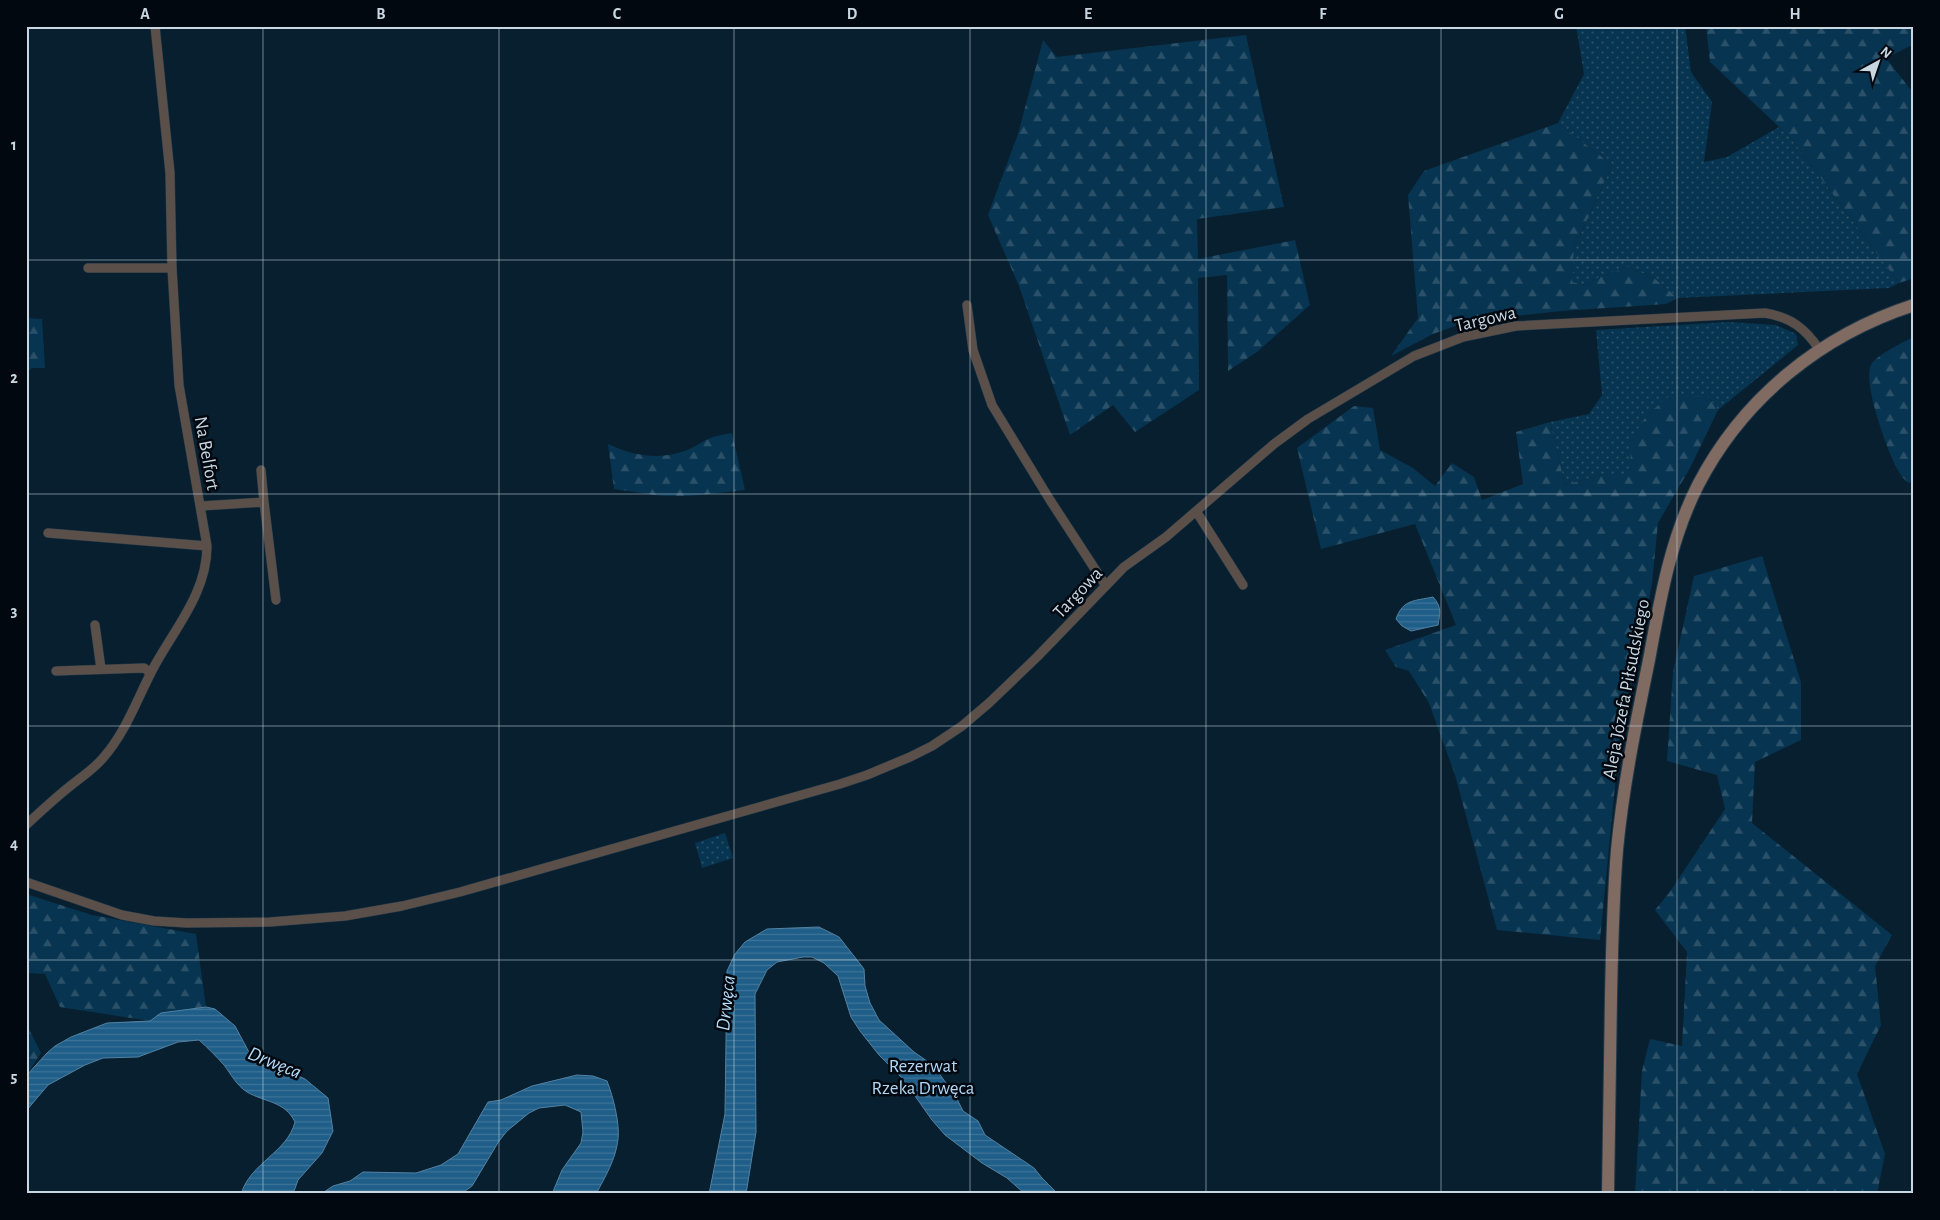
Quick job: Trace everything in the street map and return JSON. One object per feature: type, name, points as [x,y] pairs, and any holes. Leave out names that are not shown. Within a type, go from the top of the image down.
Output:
[{"type":"main road","name":"Aleja Józefa Piłsudskiego","points":[[1608,1194],[1613,914],[1617,850],[1628,766],[1670,556],[1691,500],[1709,465],[1733,430],[1760,398],[1819,349],[1857,327],[1914,305]]},
{"type":"street","name":"Na Belfort","points":[[26,825],[101,760],[113,747],[151,672],[198,589],[206,566],[207,546],[180,385],[172,268],[170,173],[155,26]]},
{"type":"street","points":[[88,268],[172,268]]},
{"type":"street","points":[[967,305],[973,350],[992,405],[1050,500],[1106,586]]},
{"type":"street","name":"Targowa","points":[[26,882],[122,915],[154,921],[197,923],[270,922],[355,915],[460,892],[867,775],[932,746],[962,726],[989,703],[1059,635],[1124,567],[1160,541],[1274,444],[1308,419],[1414,356],[1462,337],[1489,330],[1543,323],[1765,313],[1790,320],[1800,326],[1819,349]]},
{"type":"street","points":[[260,470],[276,600]]},
{"type":"street","points":[[200,506],[264,502]]},
{"type":"street","points":[[1196,511],[1243,585]]},
{"type":"street","points":[[48,533],[207,546]]},
{"type":"street","points":[[94,625],[102,669]]},
{"type":"street","points":[[56,671],[144,668],[151,672]]},
{"type":"green space","points":[[1576,26],[1685,26],[1691,72],[1712,102],[1704,162],[1727,157],[1779,127],[1791,138],[1899,283],[1889,288],[1678,298],[1654,278],[1627,267],[1595,279],[1586,285],[1572,282],[1574,248],[1612,165],[1558,123],[1584,74]]},
{"type":"green space","points":[[1706,26],[1914,26],[1914,44],[1886,58],[1914,94],[1914,278],[1899,283],[1791,138],[1710,62]]},
{"type":"green space","points":[[1246,35],[1284,207],[1197,219],[1198,259],[1295,240],[1310,305],[1257,352],[1228,371],[1227,275],[1198,278],[1199,390],[1135,432],[1113,405],[1070,435],[1019,286],[988,215],[1018,134],[1043,40],[1057,57]]},
{"type":"green space","points":[[1558,123],[1612,165],[1574,248],[1572,282],[1586,285],[1595,279],[1627,267],[1654,278],[1678,298],[1666,304],[1562,311],[1469,321],[1433,334],[1391,356],[1418,318],[1408,195],[1424,171]]},
{"type":"green space","points":[[26,318],[42,319],[45,368],[32,368],[26,373]]},
{"type":"green space","points":[[1728,322],[1776,325],[1796,334],[1798,345],[1718,410],[1707,396],[1630,474],[1605,474],[1565,485],[1550,422],[1589,414],[1602,395],[1596,330]]},
{"type":"green space","points":[[1914,337],[1914,479],[1909,483],[1900,474],[1894,463],[1883,434],[1873,400],[1869,371],[1872,363],[1880,356]]},
{"type":"green space","points":[[1707,396],[1718,410],[1690,468],[1658,523],[1652,584],[1619,744],[1600,940],[1497,930],[1455,775],[1429,703],[1409,671],[1396,667],[1385,650],[1456,625],[1415,524],[1321,549],[1297,448],[1354,406],[1373,408],[1380,450],[1413,468],[1435,486],[1452,463],[1474,477],[1482,500],[1523,484],[1516,432],[1550,422],[1565,485],[1605,474],[1630,474],[1631,439],[1647,415],[1668,397]]},
{"type":"green space","points":[[732,433],[745,490],[690,496],[662,496],[614,489],[608,444],[644,455],[662,456],[685,451],[713,437]]},
{"type":"green space","points":[[1762,556],[1801,682],[1801,740],[1755,762],[1752,823],[1892,935],[1875,966],[1881,1025],[1857,1074],[1885,1154],[1877,1194],[1635,1194],[1642,1071],[1650,1039],[1682,1046],[1687,952],[1655,910],[1669,893],[1725,809],[1717,775],[1667,761],[1673,672],[1694,576]]},
{"type":"green space","points":[[725,833],[733,858],[702,868],[695,843]]},
{"type":"green space","points":[[26,894],[92,915],[196,934],[206,1007],[161,1013],[150,1021],[60,1007],[45,974],[26,973]]},
{"type":"green space","points":[[26,1023],[41,1053],[26,1076]]},
{"type":"shaded area","points":[[1433,597],[1439,607],[1438,625],[1411,631],[1402,626],[1396,619],[1406,604],[1415,600]]},
{"type":"shaded area","name":"Rezerwat Rzeka Drwęca","points":[[819,927],[839,937],[864,969],[865,986],[870,1003],[879,1020],[914,1052],[934,1066],[963,1111],[978,1121],[985,1135],[1034,1168],[1058,1194],[1025,1194],[1007,1178],[982,1163],[945,1135],[903,1079],[879,1055],[860,1031],[851,1017],[838,976],[824,963],[812,957],[803,957],[777,962],[767,970],[755,994],[756,1132],[746,1194],[709,1194],[725,1114],[727,971],[735,954],[745,942],[767,929]]},
{"type":"shaded area","points":[[206,1007],[215,1009],[235,1026],[251,1056],[267,1068],[294,1074],[305,1079],[328,1098],[333,1131],[322,1153],[298,1180],[293,1194],[241,1194],[246,1183],[260,1165],[285,1142],[295,1122],[291,1115],[280,1106],[243,1089],[224,1065],[199,1040],[178,1042],[138,1057],[103,1058],[85,1065],[48,1085],[26,1111],[26,1076],[55,1046],[71,1037],[107,1023],[150,1021],[161,1013]]},
{"type":"shaded area","points":[[577,1075],[593,1076],[607,1081],[617,1118],[618,1133],[615,1154],[596,1194],[552,1194],[562,1170],[581,1143],[583,1132],[581,1112],[565,1105],[539,1108],[529,1113],[507,1131],[472,1186],[461,1194],[321,1194],[333,1186],[350,1181],[363,1172],[416,1173],[441,1165],[458,1154],[488,1102],[501,1100],[532,1086]]},
{"type":"water label","name":"Drwęca","points":[[725,1003]]},
{"type":"water label","name":"Drwęca","points":[[275,1062]]}]
